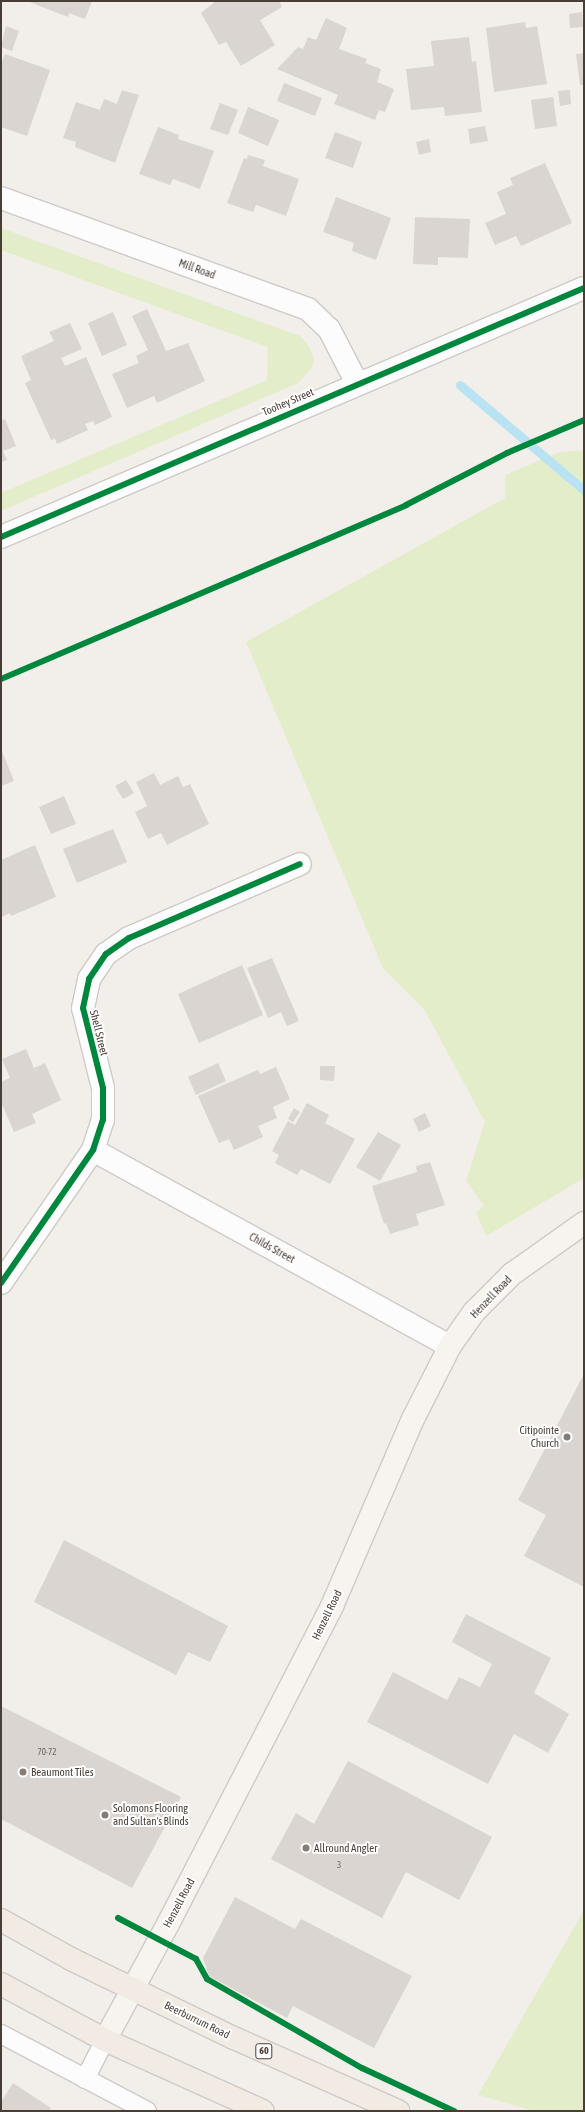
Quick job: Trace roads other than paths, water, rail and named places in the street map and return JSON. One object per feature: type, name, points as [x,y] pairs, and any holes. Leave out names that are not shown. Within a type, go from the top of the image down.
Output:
[{"type":"main road","name":"Henzell Road","points":[[104,2040],[332,1606],[412,1419],[450,1346],[474,1312],[512,1274],[584,1223]]},
{"type":"main road","name":"Beerburrum Road","points":[[1,1920],[132,1989],[234,2038],[398,2111]]},
{"type":"main road","points":[[1,1984],[104,2040],[263,2111]]},
{"type":"street","name":"Mill Road","points":[[1,198],[308,309],[329,329],[357,383]]},
{"type":"street","name":"Toohey Street","points":[[1,537],[357,383],[584,288]]},
{"type":"street","name":"Shell Street","points":[[1,1283],[93,1150],[102,1120],[103,1088],[83,1008],[89,979],[106,954],[129,938],[300,864]]},
{"type":"street","name":"Childs Street","points":[[93,1150],[450,1346]]},
{"type":"lane","points":[[1,2034],[147,2111]]},
{"type":"lane","points":[[85,2079],[104,2040]]},
{"type":"waterway","points":[[460,385],[584,490]]},
{"type":"place","name":"Citipointe Church","points":[[567,1437]]},
{"type":"place","name":"Beaumont Tiles","points":[[23,1772]]},
{"type":"place","name":"Solomons Flooring and Sultan's Blinds","points":[[105,1815]]},
{"type":"place","name":"Allround Angler","points":[[306,1848]]}]
